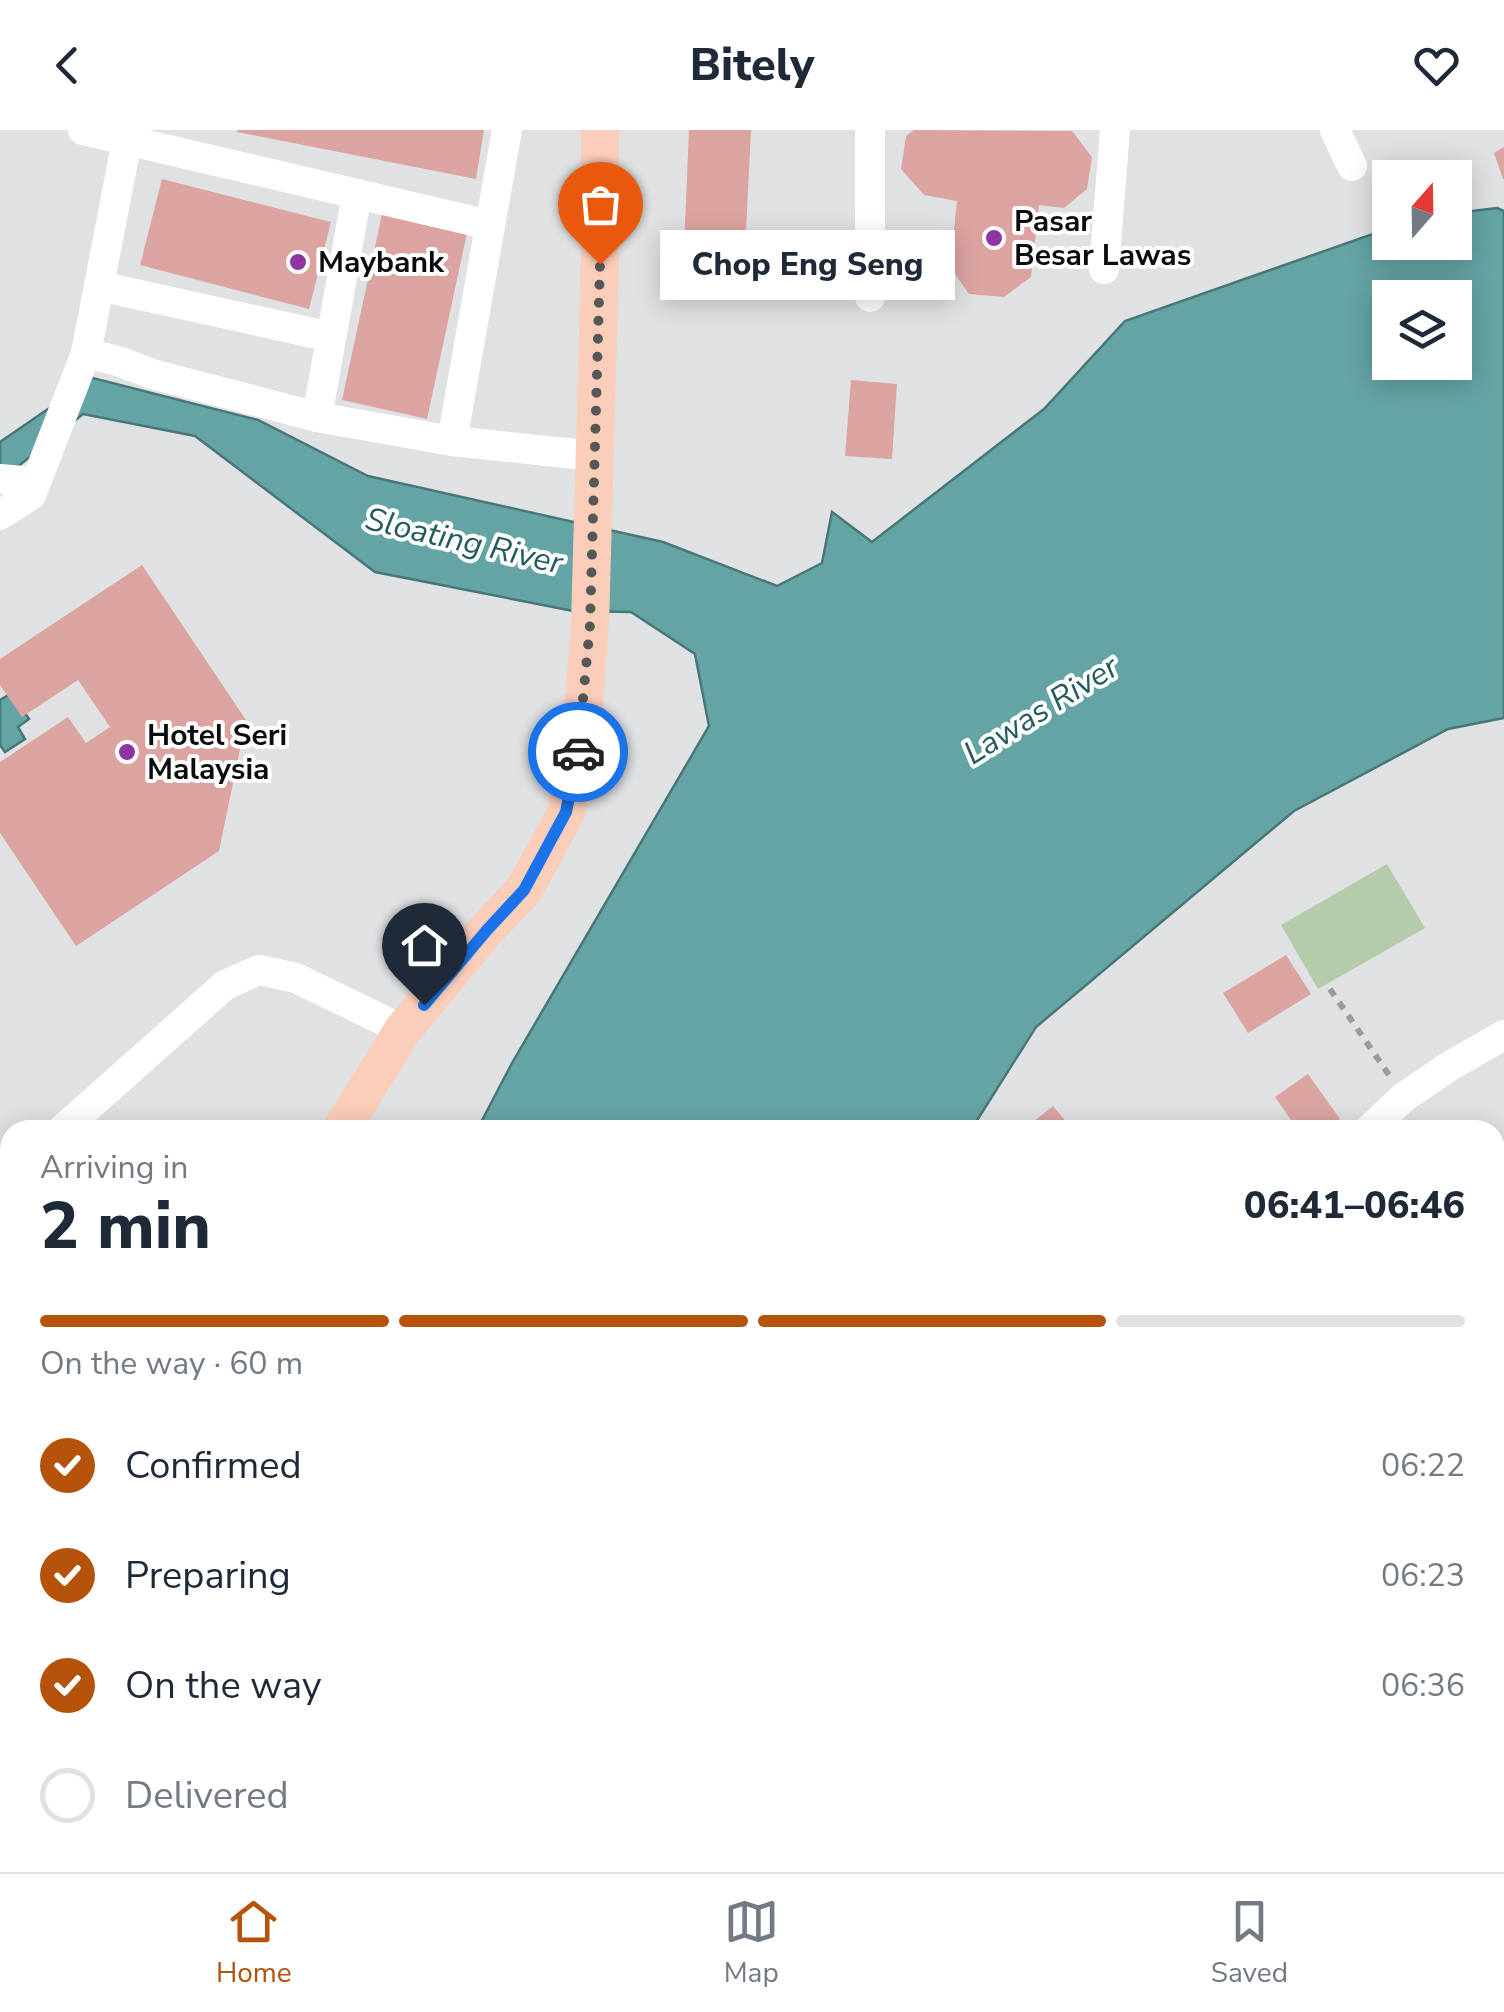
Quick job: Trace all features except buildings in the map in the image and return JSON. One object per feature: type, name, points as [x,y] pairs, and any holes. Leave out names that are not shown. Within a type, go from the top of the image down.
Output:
[{"type":"main road","points":[[347,1120],[403,1030],[524,890],[566,812],[581,739],[590,625],[600,130]]},
{"type":"street","points":[[83,130],[128,135],[490,224]]},
{"type":"street","points":[[452,441],[507,130]]},
{"type":"street","points":[[870,130],[870,297]]},
{"type":"street","points":[[1104,269],[1115,130]]},
{"type":"street","points":[[1336,130],[1352,166]]},
{"type":"street","points":[[0,515],[31,495],[85,355],[128,135]]},
{"type":"street","points":[[318,416],[356,194]]},
{"type":"street","points":[[99,286],[332,336]]},
{"type":"street","points":[[85,355],[318,416],[452,441],[595,456]]},
{"type":"street","points":[[0,479],[36,481]]},
{"type":"street","points":[[73,1120],[225,985],[259,970],[296,978],[403,1030]]},
{"type":"street","points":[[1380,1120],[1450,1066],[1504,1035]]},
{"type":"path","points":[[1330,989],[1404,1098]]},
{"type":"green space","points":[[1387,864],[1425,928],[1318,989],[1281,925]]},
{"type":"water","points":[[1472,211],[1504,211],[1504,718],[1448,729],[1294,811],[1036,1027],[977,1120],[482,1120],[709,726],[695,654],[631,612],[573,611],[375,572],[195,436],[83,414],[0,481],[0,442],[93,378],[258,420],[368,476],[663,542],[777,586],[822,563],[832,512],[872,542],[1044,409],[1125,321],[1372,234],[1372,260],[1472,260]]},
{"type":"water","points":[[12,693],[29,719],[18,727],[25,739],[5,752],[0,745],[0,700]]},
{"type":"way so far","points":[[578,752],[590,625],[600,264]]},
{"type":"place","name":"Pasar Besar Lawas","points":[[994,238]]},
{"type":"place","name":"Maybank","points":[[298,262]]},
{"type":"place","name":"Chop Eng Seng","points":[[600,264]]},
{"type":"place","name":"Hotel Seri Malaysia","points":[[127,752]]},
{"type":"route","points":[[424,1005],[524,890],[566,812],[578,752]]},
{"type":"water label","name":"Sloating River","points":[[464,541]]},
{"type":"water label","name":"Lawas River","points":[[1041,710]]}]
